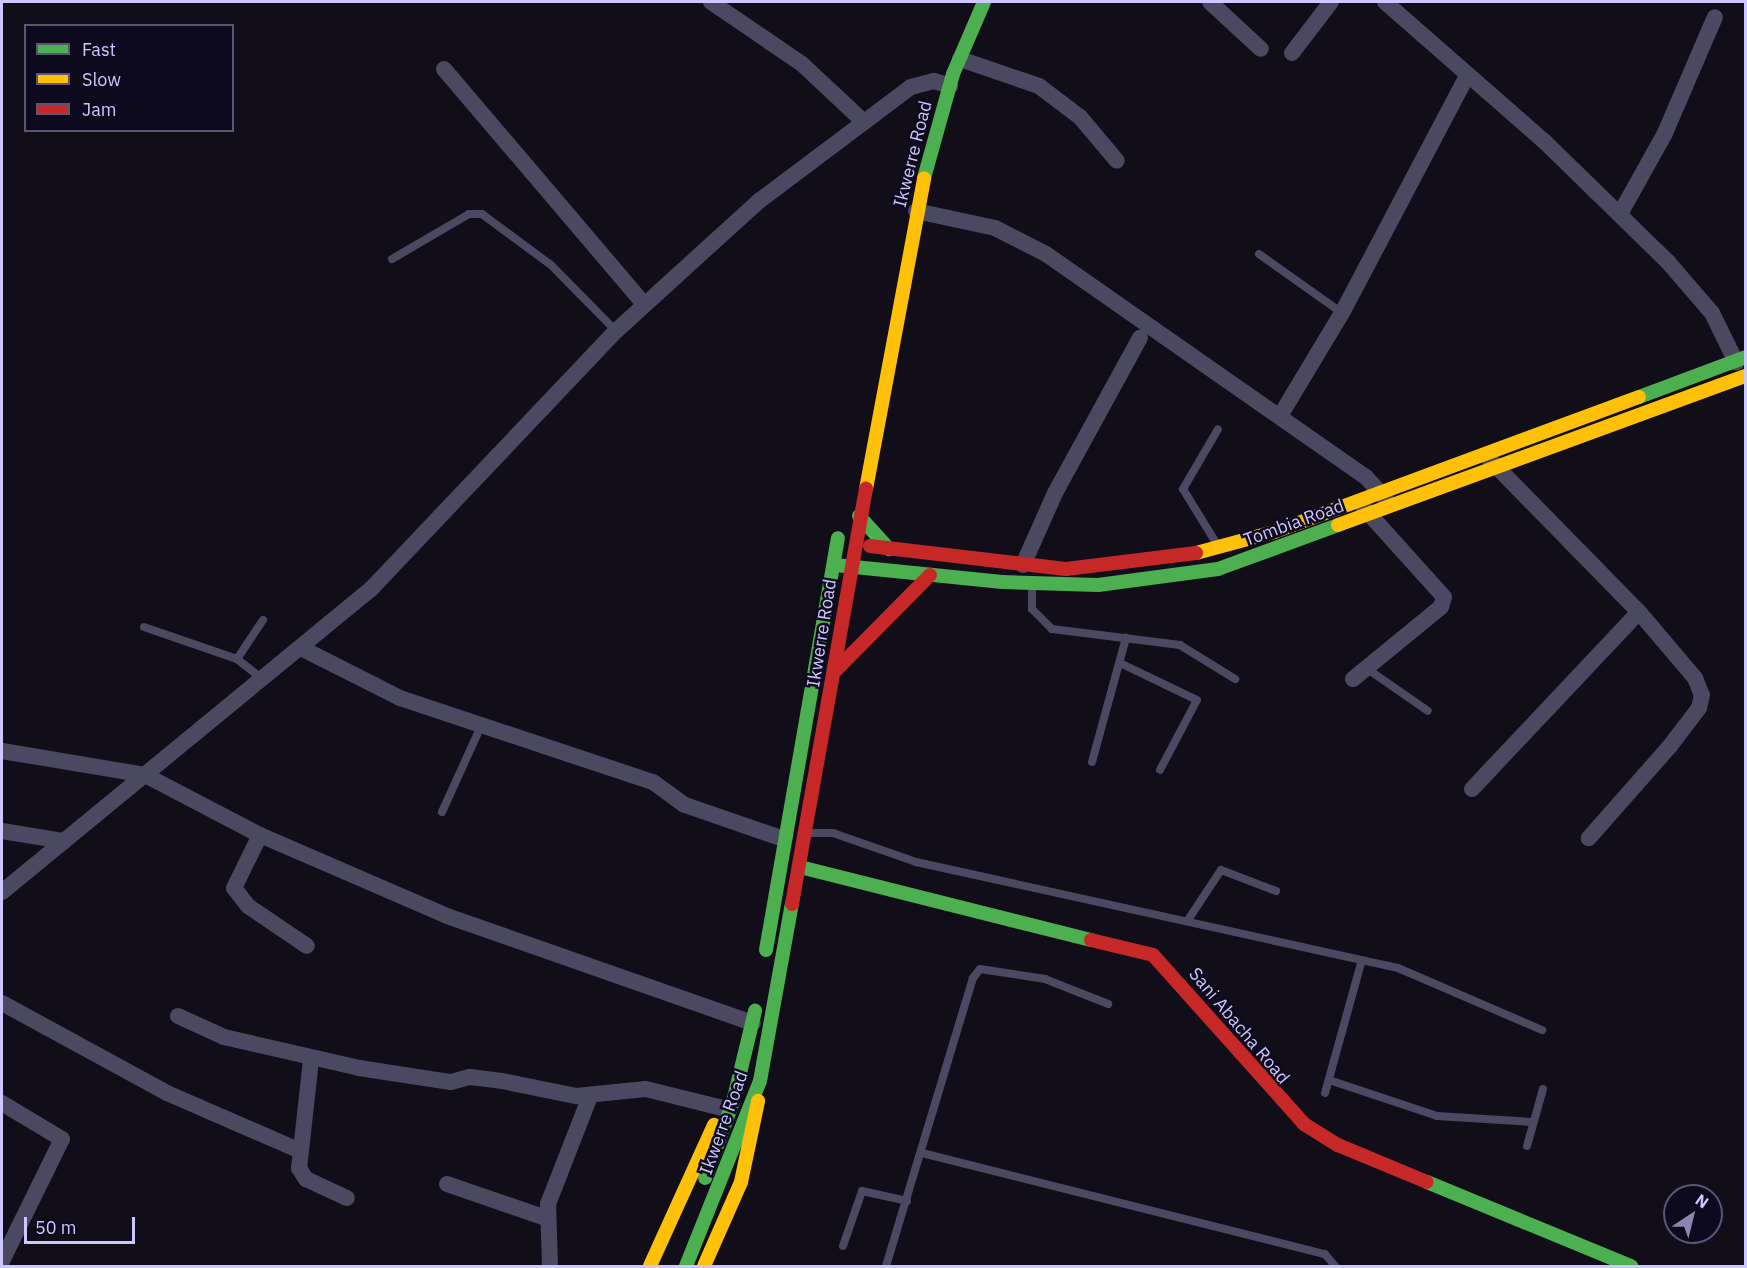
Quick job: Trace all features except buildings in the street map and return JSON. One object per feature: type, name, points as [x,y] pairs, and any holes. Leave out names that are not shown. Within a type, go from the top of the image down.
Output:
[{"type":"main road","name":"Ikwerre Road","points":[[926,104],[960,59],[984,2]]},
{"type":"main road","name":"Ikwerre Road","points":[[686,1266],[760,1081],[835,671],[859,516],[942,83],[942,58]]},
{"type":"main road","name":"Tombia Road","points":[[839,532],[855,544],[1023,565],[1105,568],[1219,549],[1358,501],[1380,490],[1741,360]]},
{"type":"main road","name":"Tombia Road","points":[[833,565],[1032,584],[1138,583],[1218,569],[1746,376]]},
{"type":"main road","points":[[859,516],[889,549]]},
{"type":"main road","name":"Ikwerre Road","points":[[763,966],[839,532]]},
{"type":"main road","points":[[835,671],[930,575]]},
{"type":"main road","name":"Sani Abacha Road","points":[[800,867],[1153,955],[1304,1124],[1338,1145],[1631,1266]]},
{"type":"main road","name":"Ikwerre Road","points":[[667,1266],[722,1136],[757,1000]]},
{"type":"main road","points":[[650,1266],[722,1108],[752,1025]]},
{"type":"main road","points":[[704,1266],[748,1160],[760,1081]]},
{"type":"street","points":[[711,2],[802,64],[864,122]]},
{"type":"street","points":[[1210,2],[1261,49]]},
{"type":"street","points":[[1292,53],[1331,2]]},
{"type":"street","points":[[1387,2],[1620,214],[1693,287],[1741,360]]},
{"type":"street","points":[[1620,214],[1665,133],[1714,17]]},
{"type":"street","points":[[960,59],[1039,86],[1080,117],[1117,161]]},
{"type":"street","points":[[444,69],[644,304]]},
{"type":"street","points":[[1280,417],[1342,313],[1467,76]]},
{"type":"street","points":[[2,892],[303,649],[434,526],[616,331],[759,201],[911,87],[942,83]]},
{"type":"street","points":[[916,211],[965,219],[1022,240],[1280,417],[1380,490],[1392,507]]},
{"type":"street","points":[[1023,565],[1055,493],[1140,338]]},
{"type":"street","points":[[1484,453],[1639,612],[1695,678],[1702,695],[1699,708],[1670,746],[1589,838]]},
{"type":"street","points":[[1353,679],[1441,607],[1444,597],[1358,501]]},
{"type":"street","points":[[1472,789],[1639,612]]},
{"type":"street","points":[[303,649],[356,680],[481,726],[653,782],[684,805],[784,839]]},
{"type":"street","points":[[2,751],[145,775],[260,835],[467,924],[752,1025]]},
{"type":"street","points":[[2,831],[64,841]]},
{"type":"street","points":[[260,835],[234,888],[248,906],[307,946]]},
{"type":"street","points":[[2,1003],[167,1093],[298,1150]]},
{"type":"street","points":[[178,1016],[224,1037],[311,1060],[590,1096],[646,1089],[722,1108]]},
{"type":"street","points":[[311,1060],[298,1150],[299,1168],[306,1179],[347,1198]]},
{"type":"street","points":[[550,1266],[546,1218],[590,1096]]},
{"type":"street","points":[[2,1103],[62,1139],[2,1261]]},
{"type":"street","points":[[447,1184],[546,1218]]},
{"type":"lane","points":[[392,259],[469,214],[482,214],[551,265],[616,331]]},
{"type":"lane","points":[[1259,254],[1342,313]]},
{"type":"lane","points":[[1218,429],[1183,489],[1219,549]]},
{"type":"lane","points":[[1032,584],[1032,609],[1052,629],[1188,648],[1235,680]]},
{"type":"lane","points":[[237,659],[263,620]]},
{"type":"lane","points":[[144,627],[237,659],[263,679]]},
{"type":"lane","points":[[1092,762],[1126,639]]},
{"type":"lane","points":[[1120,663],[1197,700],[1160,770]]},
{"type":"lane","points":[[1366,668],[1428,711]]},
{"type":"lane","points":[[442,812],[481,726]]},
{"type":"lane","points":[[806,834],[833,833],[916,862],[1398,968],[1542,1030]]},
{"type":"lane","points":[[1188,920],[1221,870],[1276,891]]},
{"type":"lane","points":[[1325,1093],[1362,960]]},
{"type":"lane","points":[[886,1266],[973,978],[980,969],[1045,979],[1108,1004]]},
{"type":"lane","points":[[1329,1080],[1437,1116],[1533,1122]]},
{"type":"lane","points":[[1527,1146],[1544,1089]]},
{"type":"lane","points":[[922,1153],[1325,1254],[1335,1266]]},
{"type":"lane","points":[[843,1246],[862,1191],[907,1201]]},
{"type":"traffic: fast","points":[[924,178],[953,74],[984,2]]},
{"type":"traffic: fast","points":[[1639,397],[1746,357]]},
{"type":"traffic: fast","points":[[859,516],[889,549]]},
{"type":"traffic: fast","points":[[835,565],[1002,582],[1098,585],[1218,569],[1338,525]]},
{"type":"traffic: fast","points":[[766,950],[838,538]]},
{"type":"traffic: fast","points":[[800,867],[1091,940]]},
{"type":"traffic: fast","points":[[686,1266],[760,1081],[792,904]]},
{"type":"traffic: fast","points":[[705,1178],[733,1102],[755,1011]]},
{"type":"traffic: fast","points":[[1427,1182],[1631,1266]]},
{"type":"traffic: slow","points":[[866,489],[924,178]]},
{"type":"traffic: slow","points":[[1338,525],[1746,376]]},
{"type":"traffic: slow","points":[[1196,553],[1274,532],[1639,397]]},
{"type":"traffic: slow","points":[[704,1266],[741,1182],[758,1101]]},
{"type":"traffic: slow","points":[[650,1266],[714,1125]]},
{"type":"traffic: jam","points":[[792,904],[866,489]]},
{"type":"traffic: jam","points":[[870,546],[1066,569],[1196,553]]},
{"type":"traffic: jam","points":[[835,671],[930,575]]},
{"type":"traffic: jam","points":[[1091,940],[1153,955],[1304,1124],[1338,1145],[1427,1182]]}]
